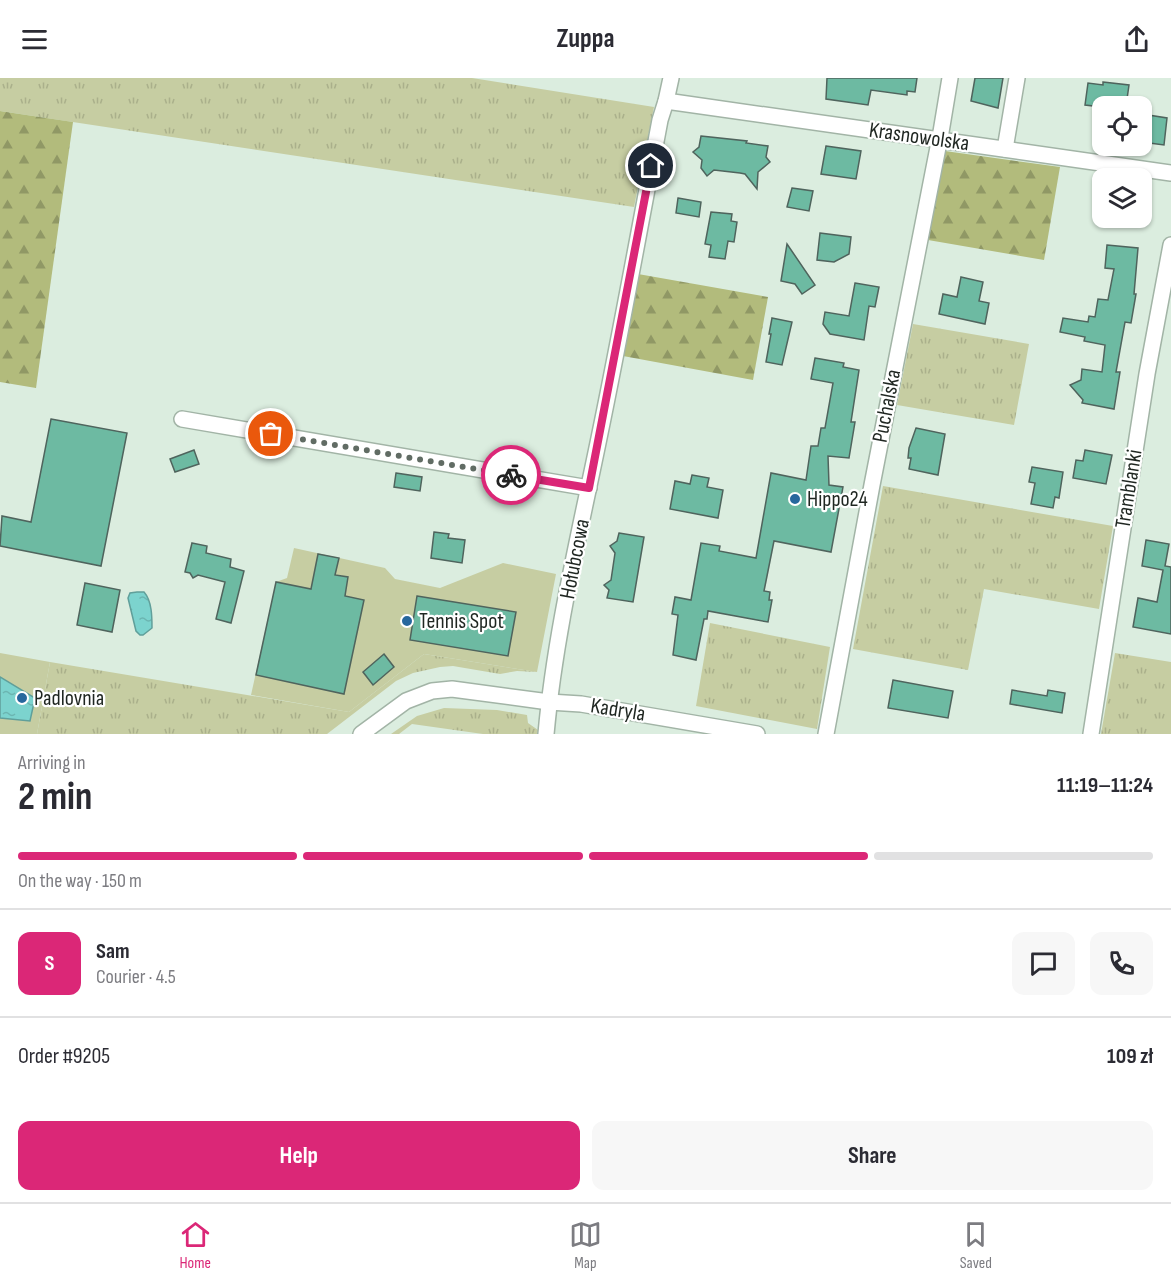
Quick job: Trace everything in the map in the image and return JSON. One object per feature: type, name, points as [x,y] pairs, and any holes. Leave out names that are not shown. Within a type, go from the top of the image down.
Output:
[{"type":"street","name":"Hołubcowa","points":[[546,734],[549,702],[567,599],[670,78]]},
{"type":"street","name":"Puchalska","points":[[826,734],[950,78]]},
{"type":"street","points":[[1005,149],[1017,78]]},
{"type":"street","name":"Krasnowolska","points":[[666,101],[1171,173]]},
{"type":"street","name":"Tramblanki","points":[[1091,734],[1146,386],[1171,245]]},
{"type":"street","points":[[182,419],[589,488]]},
{"type":"street","points":[[361,734],[406,701],[432,691],[452,689],[549,702]]},
{"type":"street","name":"Kadryla","points":[[549,702],[581,704],[757,734]]},
{"type":"green space","points":[[0,78],[472,78],[654,107],[634,207],[0,111]]},
{"type":"green space","points":[[0,111],[73,122],[36,388],[0,382]]},
{"type":"green space","points":[[945,151],[1060,167],[1044,260],[928,240]]},
{"type":"green space","points":[[638,274],[768,297],[753,380],[623,356]]},
{"type":"green space","points":[[913,324],[1029,344],[1014,425],[897,405]]},
{"type":"green space","points":[[883,486],[1113,526],[1099,609],[984,589],[968,670],[853,649]]},
{"type":"green space","name":"Tennis Spot","points":[[294,548],[385,568],[395,579],[440,588],[503,563],[556,574],[537,672],[424,654],[349,712],[251,695],[276,582],[287,578]]},
{"type":"green space","points":[[710,623],[830,647],[817,729],[696,706]]},
{"type":"green space","name":"Padlovnia","points":[[0,653],[50,662],[37,734],[0,734]]},
{"type":"green space","points":[[1115,653],[1171,662],[1171,734],[1101,734]]},
{"type":"green space","points":[[424,654],[537,672],[517,671],[500,674],[453,666],[413,673],[396,681],[327,734],[37,734],[50,662],[349,712]]},
{"type":"green space","points":[[444,708],[497,710],[527,715],[528,723],[538,730],[537,734],[483,734],[412,724],[399,734],[391,734],[417,716]]},
{"type":"water","points":[[144,592],[151,609],[152,628],[143,635],[136,631],[128,598],[130,593]]},
{"type":"water","points":[[0,677],[35,698],[30,721],[0,718]]},
{"type":"building","points":[[827,78],[917,78],[915,92],[907,91],[907,95],[871,90],[868,105],[826,99]]},
{"type":"building","points":[[975,78],[1003,78],[998,108],[971,101]]},
{"type":"building","points":[[1103,82],[1129,85],[1127,96],[1092,96],[1092,106],[1085,105],[1088,83],[1103,85]]},
{"type":"building","points":[[1152,116],[1167,118],[1164,145],[1152,143]]},
{"type":"building","points":[[701,136],[747,141],[746,143],[768,146],[766,157],[770,162],[758,172],[757,189],[745,174],[714,170],[707,176],[701,168],[702,160],[693,152],[699,147]]},
{"type":"building","points":[[826,146],[861,151],[856,179],[821,174]]},
{"type":"building","points":[[792,188],[813,191],[809,211],[787,207]]},
{"type":"building","points":[[678,198],[701,202],[699,217],[676,213]]},
{"type":"building","points":[[711,212],[732,214],[731,221],[737,222],[734,242],[728,241],[725,259],[709,257],[711,245],[705,244]]},
{"type":"building","points":[[820,233],[851,237],[849,254],[834,262],[817,260]]},
{"type":"building","points":[[787,244],[815,285],[802,294],[795,284],[781,281]]},
{"type":"building","points":[[1107,245],[1138,248],[1134,294],[1136,294],[1131,323],[1125,322],[1116,372],[1120,372],[1114,409],[1082,403],[1083,400],[1070,385],[1081,380],[1082,369],[1102,372],[1105,345],[1084,341],[1085,337],[1060,332],[1063,318],[1088,322],[1089,316],[1095,317],[1098,299],[1108,300],[1114,269],[1105,268]]},
{"type":"building","points":[[961,277],[983,282],[979,301],[989,303],[985,324],[939,314],[943,294],[957,297]]},
{"type":"building","points":[[855,283],[879,287],[875,307],[869,306],[864,340],[830,334],[823,324],[825,312],[849,316]]},
{"type":"building","points":[[772,318],[792,322],[782,365],[766,362]]},
{"type":"building","points":[[815,358],[844,363],[843,367],[859,370],[851,422],[855,422],[849,458],[828,456],[829,485],[843,487],[831,552],[774,541],[764,591],[770,592],[769,600],[772,600],[768,622],[708,611],[707,619],[704,619],[696,660],[673,655],[678,615],[672,614],[675,597],[691,600],[701,543],[720,546],[719,551],[756,558],[771,473],[806,480],[811,446],[818,446],[821,428],[825,428],[833,383],[811,379]]},
{"type":"building","points":[[51,419],[127,433],[101,566],[0,546],[2,516],[31,522]]},
{"type":"building","points":[[916,428],[945,434],[938,475],[909,469],[911,458],[908,458],[909,448]]},
{"type":"building","points":[[194,450],[199,464],[175,472],[170,459]]},
{"type":"building","points":[[1085,450],[1112,455],[1106,484],[1073,478],[1076,460],[1083,461]]},
{"type":"building","points":[[1032,467],[1063,472],[1059,498],[1055,497],[1053,508],[1031,504],[1035,483],[1029,482]]},
{"type":"building","points":[[396,473],[422,477],[420,491],[394,487]]},
{"type":"building","points":[[692,475],[709,478],[707,487],[723,490],[718,518],[670,509],[675,481],[690,484]]},
{"type":"building","points":[[434,532],[449,534],[448,538],[465,540],[462,563],[431,558]]},
{"type":"building","points":[[619,533],[644,537],[633,602],[607,598],[609,590],[604,585],[611,580],[615,553],[610,546],[617,541]]},
{"type":"building","points":[[1146,540],[1169,544],[1165,566],[1171,567],[1171,634],[1133,627],[1138,598],[1157,602],[1163,570],[1142,566]]},
{"type":"building","points":[[192,543],[207,546],[206,553],[231,559],[230,567],[244,571],[231,623],[216,619],[225,582],[198,575],[193,578],[190,573],[185,572]]},
{"type":"building","points":[[318,554],[339,558],[335,575],[348,577],[345,596],[364,600],[344,694],[256,675],[276,582],[311,589]]},
{"type":"building","points":[[85,583],[120,590],[112,632],[77,625]]},
{"type":"building","points":[[417,596],[516,612],[508,656],[410,640]]},
{"type":"building","points":[[384,654],[394,667],[373,685],[363,672]]},
{"type":"building","points":[[893,680],[953,691],[948,718],[888,708]]},
{"type":"building","points":[[1012,690],[1047,696],[1048,690],[1065,693],[1062,713],[1010,704]]},
{"type":"way so far","points":[[271,434],[511,475]]},
{"type":"place","name":"Hippo24","points":[[795,499]]},
{"type":"place","name":"Tennis Spot","points":[[407,621]]},
{"type":"place","name":"Padlovnia","points":[[22,698]]},
{"type":"route","points":[[511,475],[589,488],[651,166]]}]
